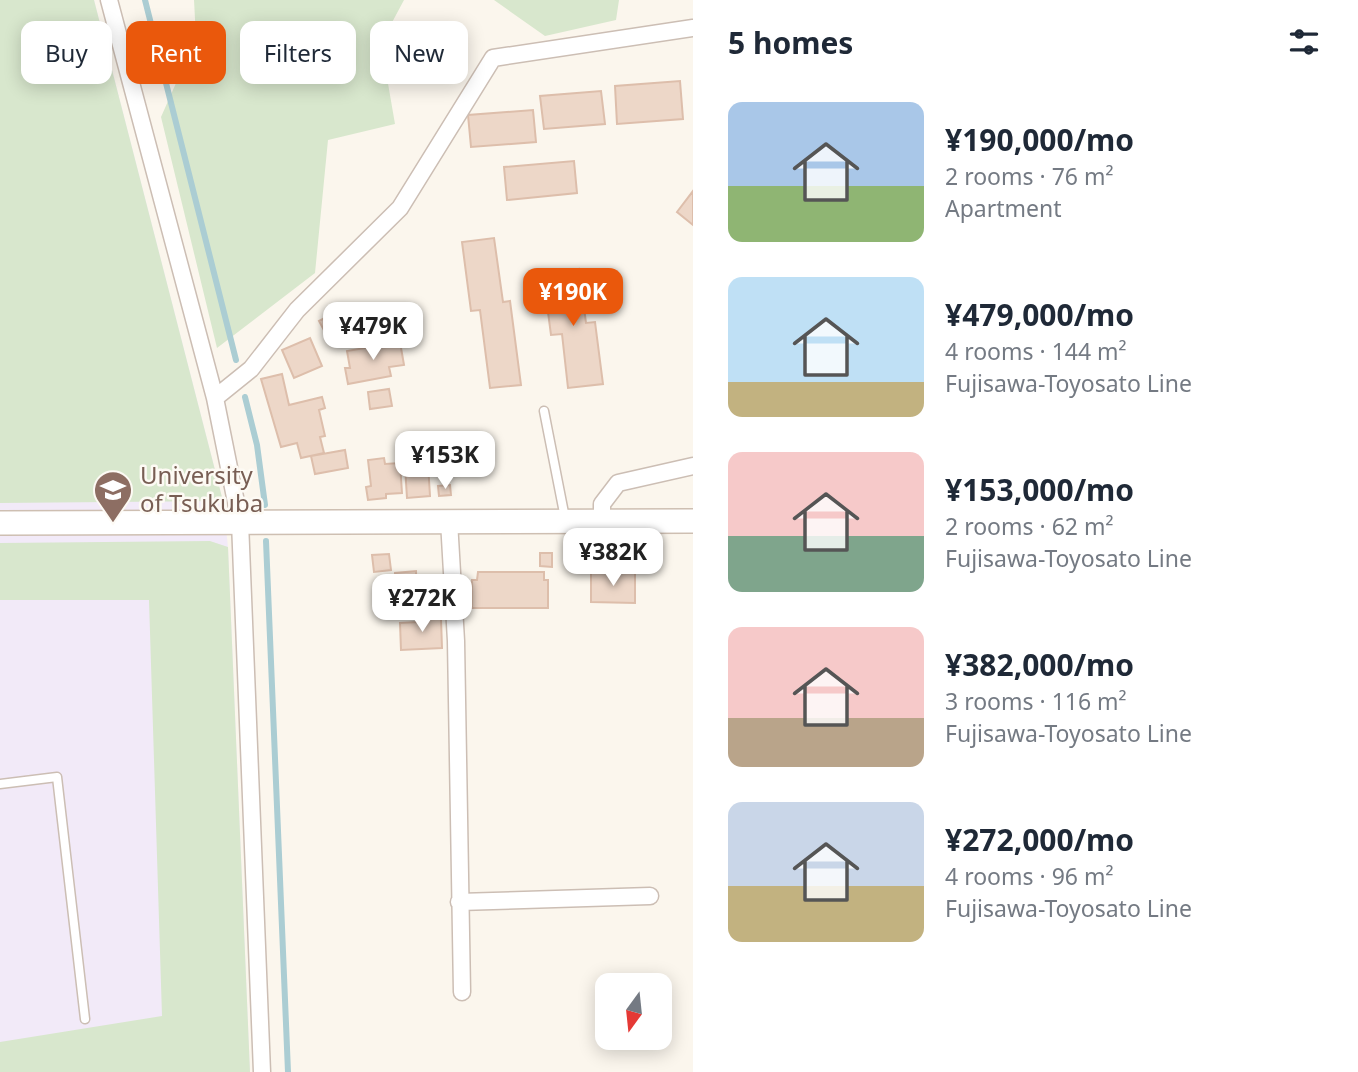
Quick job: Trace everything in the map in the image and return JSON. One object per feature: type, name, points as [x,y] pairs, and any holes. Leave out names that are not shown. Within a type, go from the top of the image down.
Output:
[{"type":"main road","points":[[0,523],[693,520]]},
{"type":"street","points":[[109,0],[215,398],[240,522],[262,1072]]},
{"type":"street","points":[[215,398],[251,369],[297,310],[400,208],[493,58],[693,28]]},
{"type":"street","points":[[602,521],[602,504],[618,484],[693,466]]},
{"type":"street","points":[[449,521],[456,641],[462,992]]},
{"type":"street","points":[[459,902],[650,896]]},
{"type":"lane","points":[[544,411],[564,502],[565,521]]},
{"type":"lane","points":[[0,784],[57,777],[85,1019]]},
{"type":"shaded area","name":"University of Tsukuba","points":[[0,0],[94,0],[99,21],[21,21],[21,84],[112,84],[112,70],[223,501],[228,547],[250,1072],[0,1072]]},
{"type":"green space","points":[[0,0],[94,0],[99,21],[21,21],[21,84],[112,84],[112,70],[223,501],[0,503]]},
{"type":"green space","points":[[194,0],[404,0],[393,21],[370,21],[370,84],[388,84],[395,124],[328,140],[315,273],[217,348],[161,117],[176,84],[226,84],[226,21],[195,21]]},
{"type":"green space","points":[[494,0],[619,0],[616,20],[545,36]]},
{"type":"green space","points":[[210,541],[228,547],[250,1072],[0,1072],[0,1042],[162,1016],[149,600],[0,600],[0,543]]},
{"type":"building","points":[[680,81],[683,119],[617,124],[615,86]]},
{"type":"building","points":[[601,91],[605,124],[544,129],[540,96]]},
{"type":"building","points":[[533,110],[536,142],[471,147],[468,115]]},
{"type":"building","points":[[574,161],[577,193],[507,200],[504,167]]},
{"type":"building","points":[[693,191],[693,225],[677,212]]},
{"type":"building","points":[[494,238],[503,302],[510,301],[521,385],[490,388],[480,310],[471,311],[462,242]]},
{"type":"building","points":[[579,269],[586,323],[595,322],[603,384],[568,388],[562,334],[551,335],[543,274]]},
{"type":"building","points":[[338,311],[346,326],[327,336],[319,321]]},
{"type":"building","points":[[310,338],[322,366],[294,378],[282,350]]},
{"type":"building","points":[[400,342],[404,365],[389,367],[391,376],[348,384],[345,368],[350,368],[347,351]]},
{"type":"building","points":[[282,374],[289,405],[322,397],[325,408],[319,410],[325,436],[320,437],[324,453],[301,458],[297,443],[281,447],[261,379]]},
{"type":"building","points":[[389,389],[392,406],[370,409],[368,392]]},
{"type":"building","points":[[345,450],[348,468],[315,474],[311,456]]},
{"type":"building","points":[[384,458],[385,464],[400,463],[402,493],[386,494],[386,498],[368,500],[366,487],[371,486],[368,460]]},
{"type":"building","points":[[428,464],[430,496],[407,498],[405,466]]},
{"type":"building","points":[[450,485],[451,495],[439,496],[438,486]]},
{"type":"building","points":[[540,553],[552,553],[552,567],[540,566]]},
{"type":"building","points":[[389,554],[391,570],[374,572],[372,555]]},
{"type":"building","points":[[416,571],[417,602],[396,603],[395,573]]},
{"type":"building","points":[[478,572],[544,572],[544,580],[548,580],[548,608],[472,608],[472,580],[477,580]]},
{"type":"building","points":[[591,572],[635,573],[635,603],[591,602]]},
{"type":"building","points":[[432,613],[433,619],[441,619],[442,648],[401,650],[400,623],[418,622],[418,614]]},
{"type":"waterway","points":[[145,0],[236,360]]},
{"type":"waterway","points":[[245,397],[257,445],[265,505]]},
{"type":"waterway","points":[[266,541],[288,1072]]},
{"type":"place","name":"University of Tsukuba","points":[[113,524]]}]
